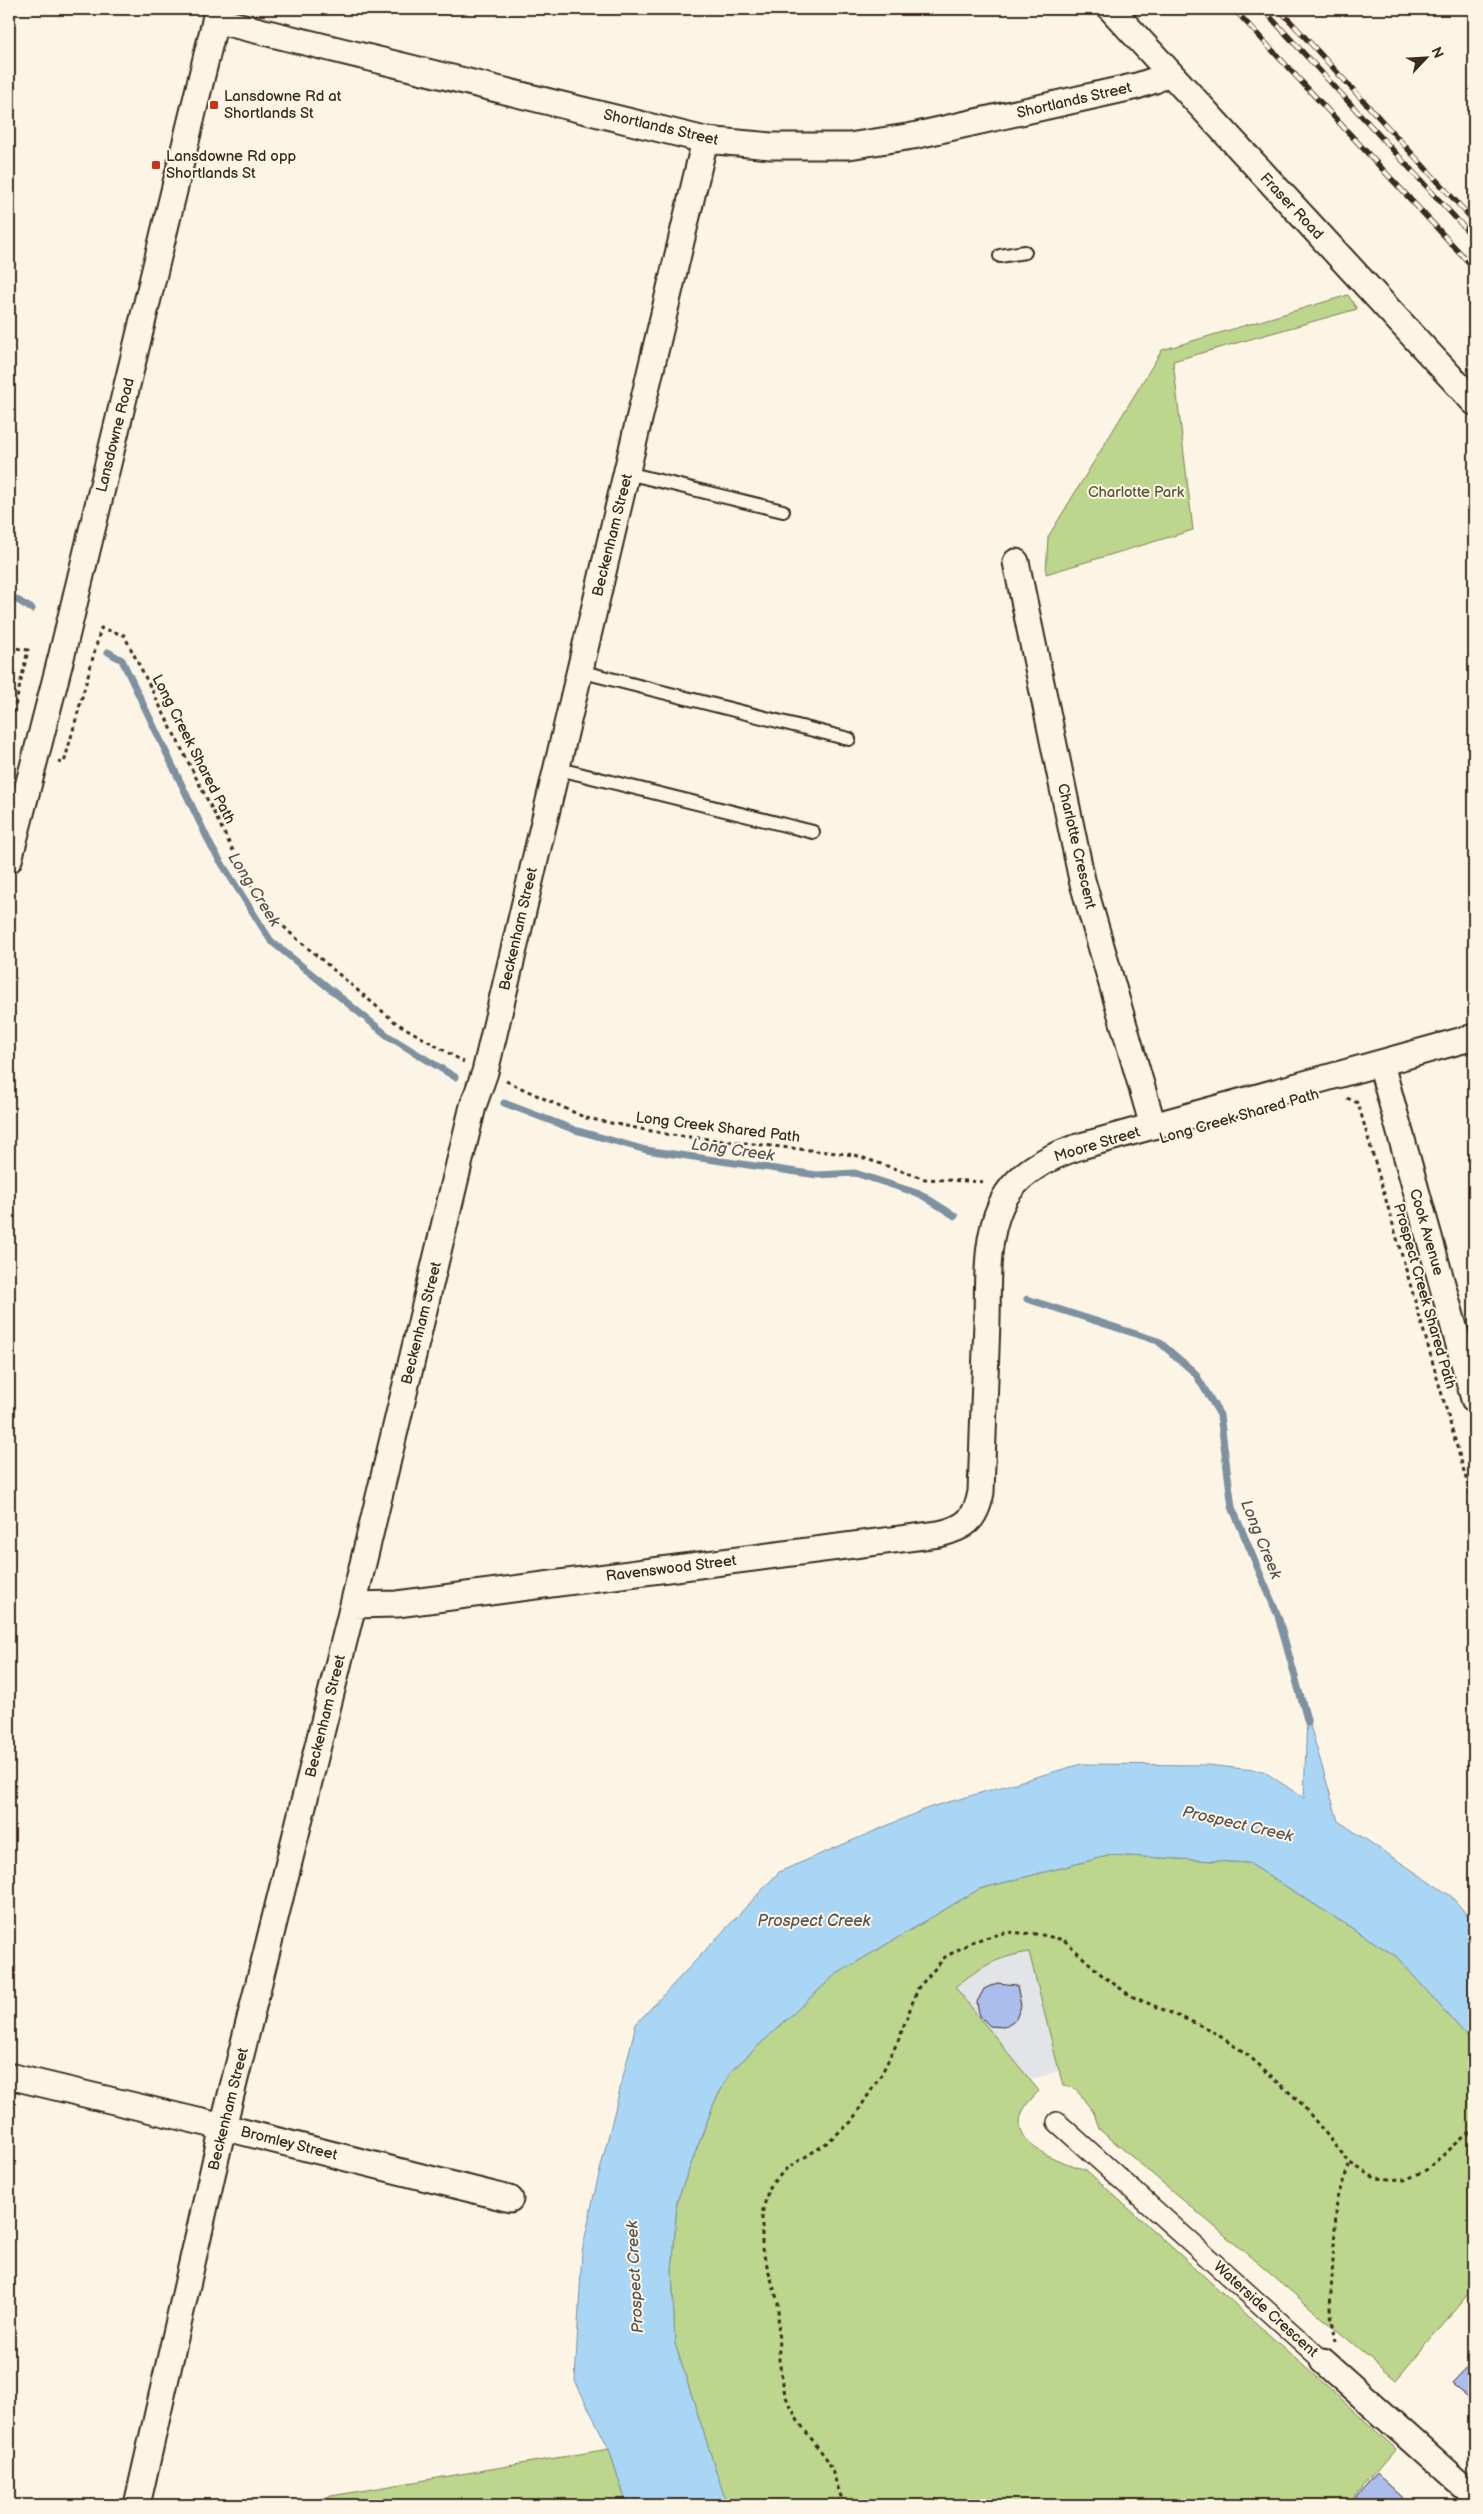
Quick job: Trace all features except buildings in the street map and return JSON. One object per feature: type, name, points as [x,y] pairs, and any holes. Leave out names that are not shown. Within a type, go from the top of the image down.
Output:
[{"type":"street","name":"Fraser Road","points":[[1111,9],[1474,402]]},
{"type":"street","name":"Shortlands Street","points":[[216,14],[705,140],[771,146],[849,146],[913,136],[1137,86],[1155,80],[1168,72]]},
{"type":"street","name":"Lansdowne Road","points":[[9,860],[62,654],[216,14]]},
{"type":"street","name":"Beckenham Street","points":[[137,2505],[223,2127],[353,1605],[471,1115],[485,1072],[555,768],[705,140]]},
{"type":"street","name":"Charlotte Crescent","points":[[1016,562],[1082,880],[1153,1126]]},
{"type":"street","name":"Moore Street","points":[[978,1507],[981,1492],[990,1249],[994,1222],[1001,1204],[1022,1178],[1039,1164],[1059,1153],[1474,1037]]},
{"type":"street","name":"Cook Avenue","points":[[1380,1064],[1474,1399]]},
{"type":"street","name":"Ravenswood Street","points":[[353,1605],[398,1604],[939,1534],[957,1530],[969,1521],[978,1507]]},
{"type":"street","name":"Bromley Street","points":[[9,2076],[510,2199]]},
{"type":"street","name":"Waterside Crescent","points":[[1057,2122],[1474,2496]]},
{"type":"lane","points":[[1000,256],[1025,252]]},
{"type":"lane","points":[[627,473],[783,511]]},
{"type":"lane","points":[[579,671],[849,739]]},
{"type":"lane","points":[[555,768],[813,832]]},
{"type":"path","name":"Long Creek Shared Path","points":[[64,763],[101,628],[124,635],[258,900],[290,932],[395,1022],[456,1059]]},
{"type":"path","points":[[9,648],[28,650],[9,733]]},
{"type":"path","name":"Long Creek Shared Path","points":[[506,1082],[586,1118],[671,1135],[856,1155],[925,1179],[992,1182]]},
{"type":"path","name":"Prospect Creek Shared Path","points":[[1346,1097],[1358,1103],[1474,1506]]},
{"type":"path","points":[[844,2505],[829,2462],[798,2421],[785,2395],[779,2360],[778,2302],[762,2249],[762,2214],[769,2187],[786,2169],[824,2145],[851,2122],[881,2075],[898,2041],[918,1988],[945,1957],[974,1941],[1007,1932],[1038,1934],[1064,1940],[1103,1976],[1131,1996],[1209,2029],[1248,2055],[1300,2102],[1350,2163],[1375,2178],[1405,2180],[1426,2170],[1474,2128]]},
{"type":"path","points":[[1343,2378],[1330,2308],[1337,2198],[1350,2163]]},
{"type":"shaded area","points":[[1029,1952],[1059,2071],[1030,2080],[955,1987],[981,1967],[1009,1955]]},
{"type":"green space","name":"Charlotte Park","points":[[1348,295],[1357,309],[1173,361],[1193,530],[1046,574],[1048,537],[1162,350]]},
{"type":"green space","points":[[1111,1855],[1249,1863],[1396,1956],[1474,2044],[1474,2287],[1396,2380],[1099,2129],[1094,2113],[1075,2088],[1063,2086],[1029,1952],[1007,1957],[989,1964],[955,1987],[1039,2091],[1027,2104],[1022,2113],[1020,2125],[1023,2136],[1041,2152],[1086,2170],[1396,2449],[1347,2505],[727,2505],[675,2344],[672,2272],[677,2201],[714,2103],[731,2071],[835,1975],[979,1889]]},
{"type":"green space","points":[[609,2449],[627,2505],[300,2505],[331,2496]]},
{"type":"water","name":"Prospect Creek","points":[[1307,1715],[1338,1821],[1451,1896],[1474,1923],[1474,2044],[1396,1956],[1249,1863],[1111,1855],[979,1889],[835,1975],[731,2071],[714,2103],[677,2201],[672,2272],[675,2344],[727,2505],[627,2505],[609,2449],[575,2381],[582,2252],[636,2024],[779,1872],[928,1808],[1081,1764],[1207,1765],[1263,1771],[1304,1798]]},
{"type":"waterway","name":"Long Creek","points":[[9,595],[32,609]]},
{"type":"waterway","name":"Long Creek","points":[[108,652],[122,660],[212,848],[271,941],[388,1036],[455,1077]]},
{"type":"waterway","name":"Long Creek","points":[[504,1103],[575,1130],[646,1150],[817,1175],[855,1173],[920,1194],[955,1216]]},
{"type":"waterway","name":"Long Creek","points":[[1027,1299],[1158,1341],[1195,1373],[1220,1415],[1232,1507],[1278,1616],[1308,1723]]},
{"type":"railway","points":[[1234,9],[1474,268]]},
{"type":"railway","points":[[1263,9],[1474,238]]},
{"type":"railway","points":[[1279,9],[1474,221]]},
{"type":"place","name":"Lansdowne Rd at Shortlands St","points":[[214,105]]},
{"type":"place","name":"Lansdowne Rd opp Shortlands St","points":[[156,165]]}]
